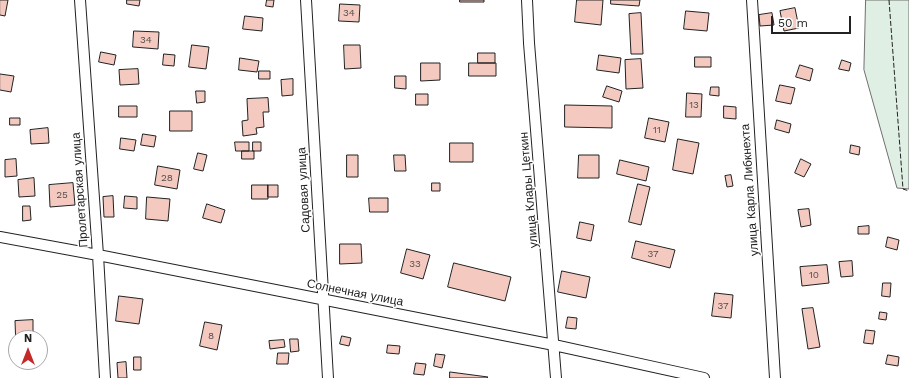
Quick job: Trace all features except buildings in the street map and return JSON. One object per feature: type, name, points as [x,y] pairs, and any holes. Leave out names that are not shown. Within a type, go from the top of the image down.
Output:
[{"type":"street","name":"Пролетарская улица","points":[[80,0],[105,378]]},
{"type":"street","name":"Садовая улица","points":[[306,0],[328,378]]},
{"type":"street","name":"улица Клары Цеткин","points":[[527,0],[529,43],[556,378]]},
{"type":"street","name":"улица Карла Либкнехта","points":[[752,0],[775,378]]},
{"type":"street","name":"Солнечная улица","points":[[0,237],[554,344],[704,378]]},
{"type":"green space","points":[[866,0],[909,0],[909,189],[897,188],[864,70]]},
{"type":"fence","points":[[889,0],[903,189],[909,191]]}]
